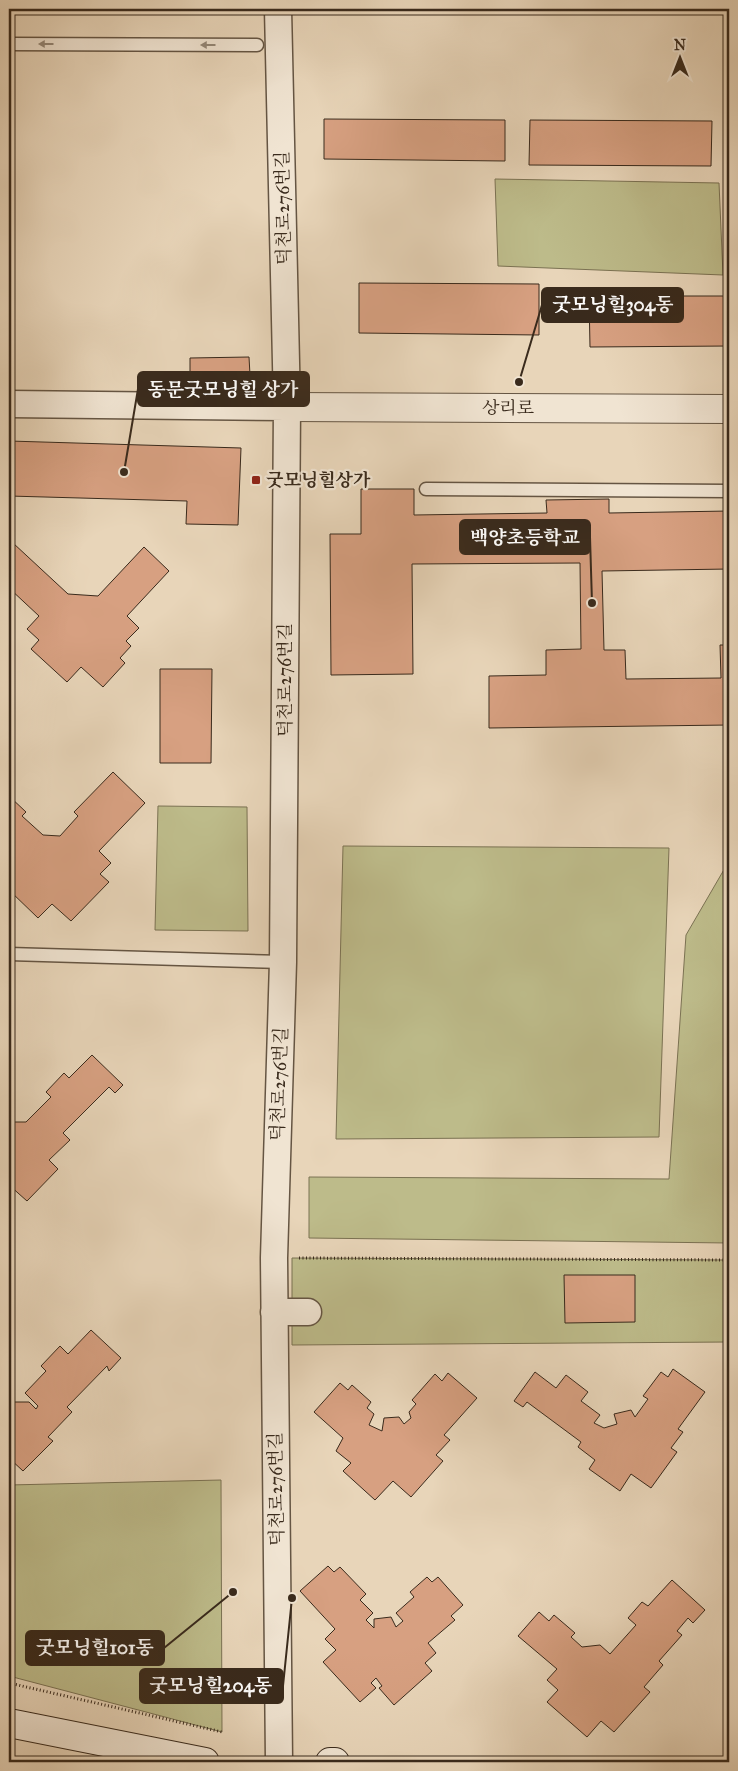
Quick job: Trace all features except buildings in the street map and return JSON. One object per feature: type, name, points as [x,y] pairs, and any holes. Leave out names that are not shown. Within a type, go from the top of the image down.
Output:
[{"type":"street","name":"덕천로276번길","points":[[278,9],[287,407],[283,962],[274,1258],[279,1762]]},
{"type":"street","points":[[9,404],[287,407]]},
{"type":"street","name":"상리로","points":[[287,407],[729,409]]},
{"type":"street","points":[[274,1312],[308,1312]]},
{"type":"street","points":[[9,1723],[205,1762]]},
{"type":"street","points":[[9,1732],[131,1762]]},
{"type":"street","points":[[330,1762],[336,1762]]},
{"type":"lane","points":[[9,44],[257,45]]},
{"type":"lane","points":[[426,489],[729,491]]},
{"type":"lane","points":[[9,954],[283,962]]},
{"type":"path","points":[[274,1258],[729,1260]]},
{"type":"path","points":[[9,1683],[222,1732]]},
{"type":"shaded area","points":[[495,179],[719,183],[723,275],[498,266]]},
{"type":"shaded area","points":[[158,806],[247,807],[248,931],[155,930]]},
{"type":"shaded area","points":[[343,846],[669,848],[659,1137],[336,1139]]},
{"type":"shaded area","points":[[729,861],[729,1243],[309,1238],[309,1177],[669,1179],[686,935]]},
{"type":"shaded area","points":[[292,1258],[729,1260],[729,1342],[292,1345]]},
{"type":"shaded area","points":[[221,1480],[222,1732],[9,1676],[9,1485]]},
{"type":"place","name":"굿모닝힐304동","points":[[519,382]]},
{"type":"place","name":"동문굿모닝힐 상가","points":[[124,472]]},
{"type":"place","name":"굿모닝힐상가","points":[[256,480]]},
{"type":"place","name":"백양초등학교","points":[[592,603]]},
{"type":"place","name":"굿모닝힐101동","points":[[233,1592]]},
{"type":"place","name":"굿모닝힐204동","points":[[292,1598]]}]
